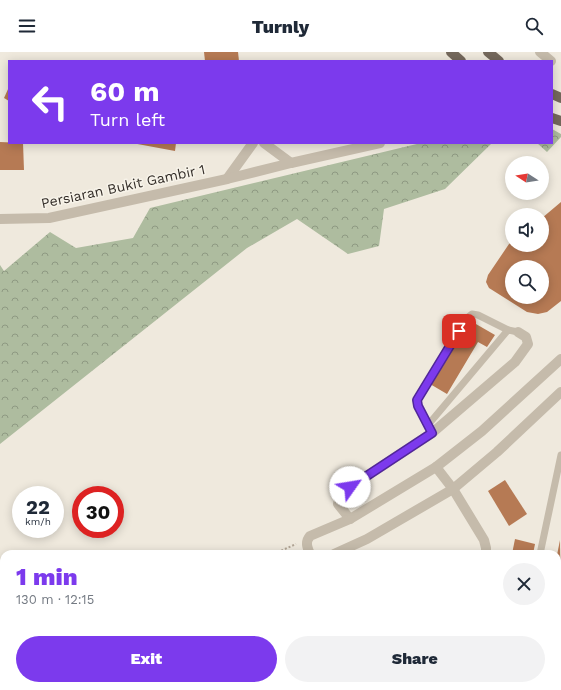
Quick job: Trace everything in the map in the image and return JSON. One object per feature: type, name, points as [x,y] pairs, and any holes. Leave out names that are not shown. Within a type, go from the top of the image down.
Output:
[{"type":"main road","points":[[451,52],[460,60]]},
{"type":"main road","points":[[488,52],[498,60]]},
{"type":"street","points":[[540,52],[547,60]]},
{"type":"street","name":"Persiaran Bukit Gambir 1","points":[[227,179],[253,144]]},
{"type":"street","points":[[265,144],[291,163]]},
{"type":"street","name":"Persiaran Bukit Gambir 1","points":[[0,219],[49,218],[227,179],[376,144]]},
{"type":"street","points":[[350,519],[338,504],[340,496],[350,487],[430,429],[515,362],[528,344],[526,337],[518,332]]},
{"type":"street","points":[[308,550],[306,545],[310,536],[350,519],[436,468],[482,431],[561,359]]},
{"type":"street","points":[[343,550],[367,539],[453,489],[559,397]]},
{"type":"street","points":[[436,468],[453,489],[484,540],[486,550]]},
{"type":"lane","points":[[508,330],[430,429],[418,406],[418,397],[467,318],[472,314],[478,315],[508,330],[518,332]]},
{"type":"lane","points":[[541,550],[561,455]]},
{"type":"path","points":[[283,550],[307,540]]},
{"type":"green space","points":[[553,130],[561,134],[561,137],[547,152],[538,144],[553,144]]},
{"type":"green space","points":[[417,144],[491,144],[445,189],[384,209],[379,246],[348,254],[297,219],[247,248],[0,444],[0,265],[4,271],[50,232],[76,248],[133,238],[150,208]]},
{"type":"building","points":[[204,52],[238,52],[239,60],[205,60]]},
{"type":"building","points":[[8,89],[8,100],[4,98]]},
{"type":"building","points":[[0,142],[8,142],[8,144],[23,144],[24,170],[0,170]]},
{"type":"building","points":[[137,144],[176,144],[175,151]]},
{"type":"building","points":[[561,202],[561,301],[547,312],[538,314],[527,312],[514,304],[549,304],[549,260],[505,260],[505,298],[489,288],[486,282],[488,275],[505,250],[505,252],[549,252],[549,212]]},
{"type":"building","points":[[469,320],[495,335],[487,347],[478,342],[447,394],[430,384]]},
{"type":"building","points":[[505,480],[527,514],[509,526],[488,491]]},
{"type":"building","points":[[515,539],[535,544],[534,550],[513,550]]},
{"type":"building","points":[[560,540],[560,550],[558,550]]},
{"type":"route","points":[[350,487],[432,433],[418,406],[417,400],[459,331]]}]
